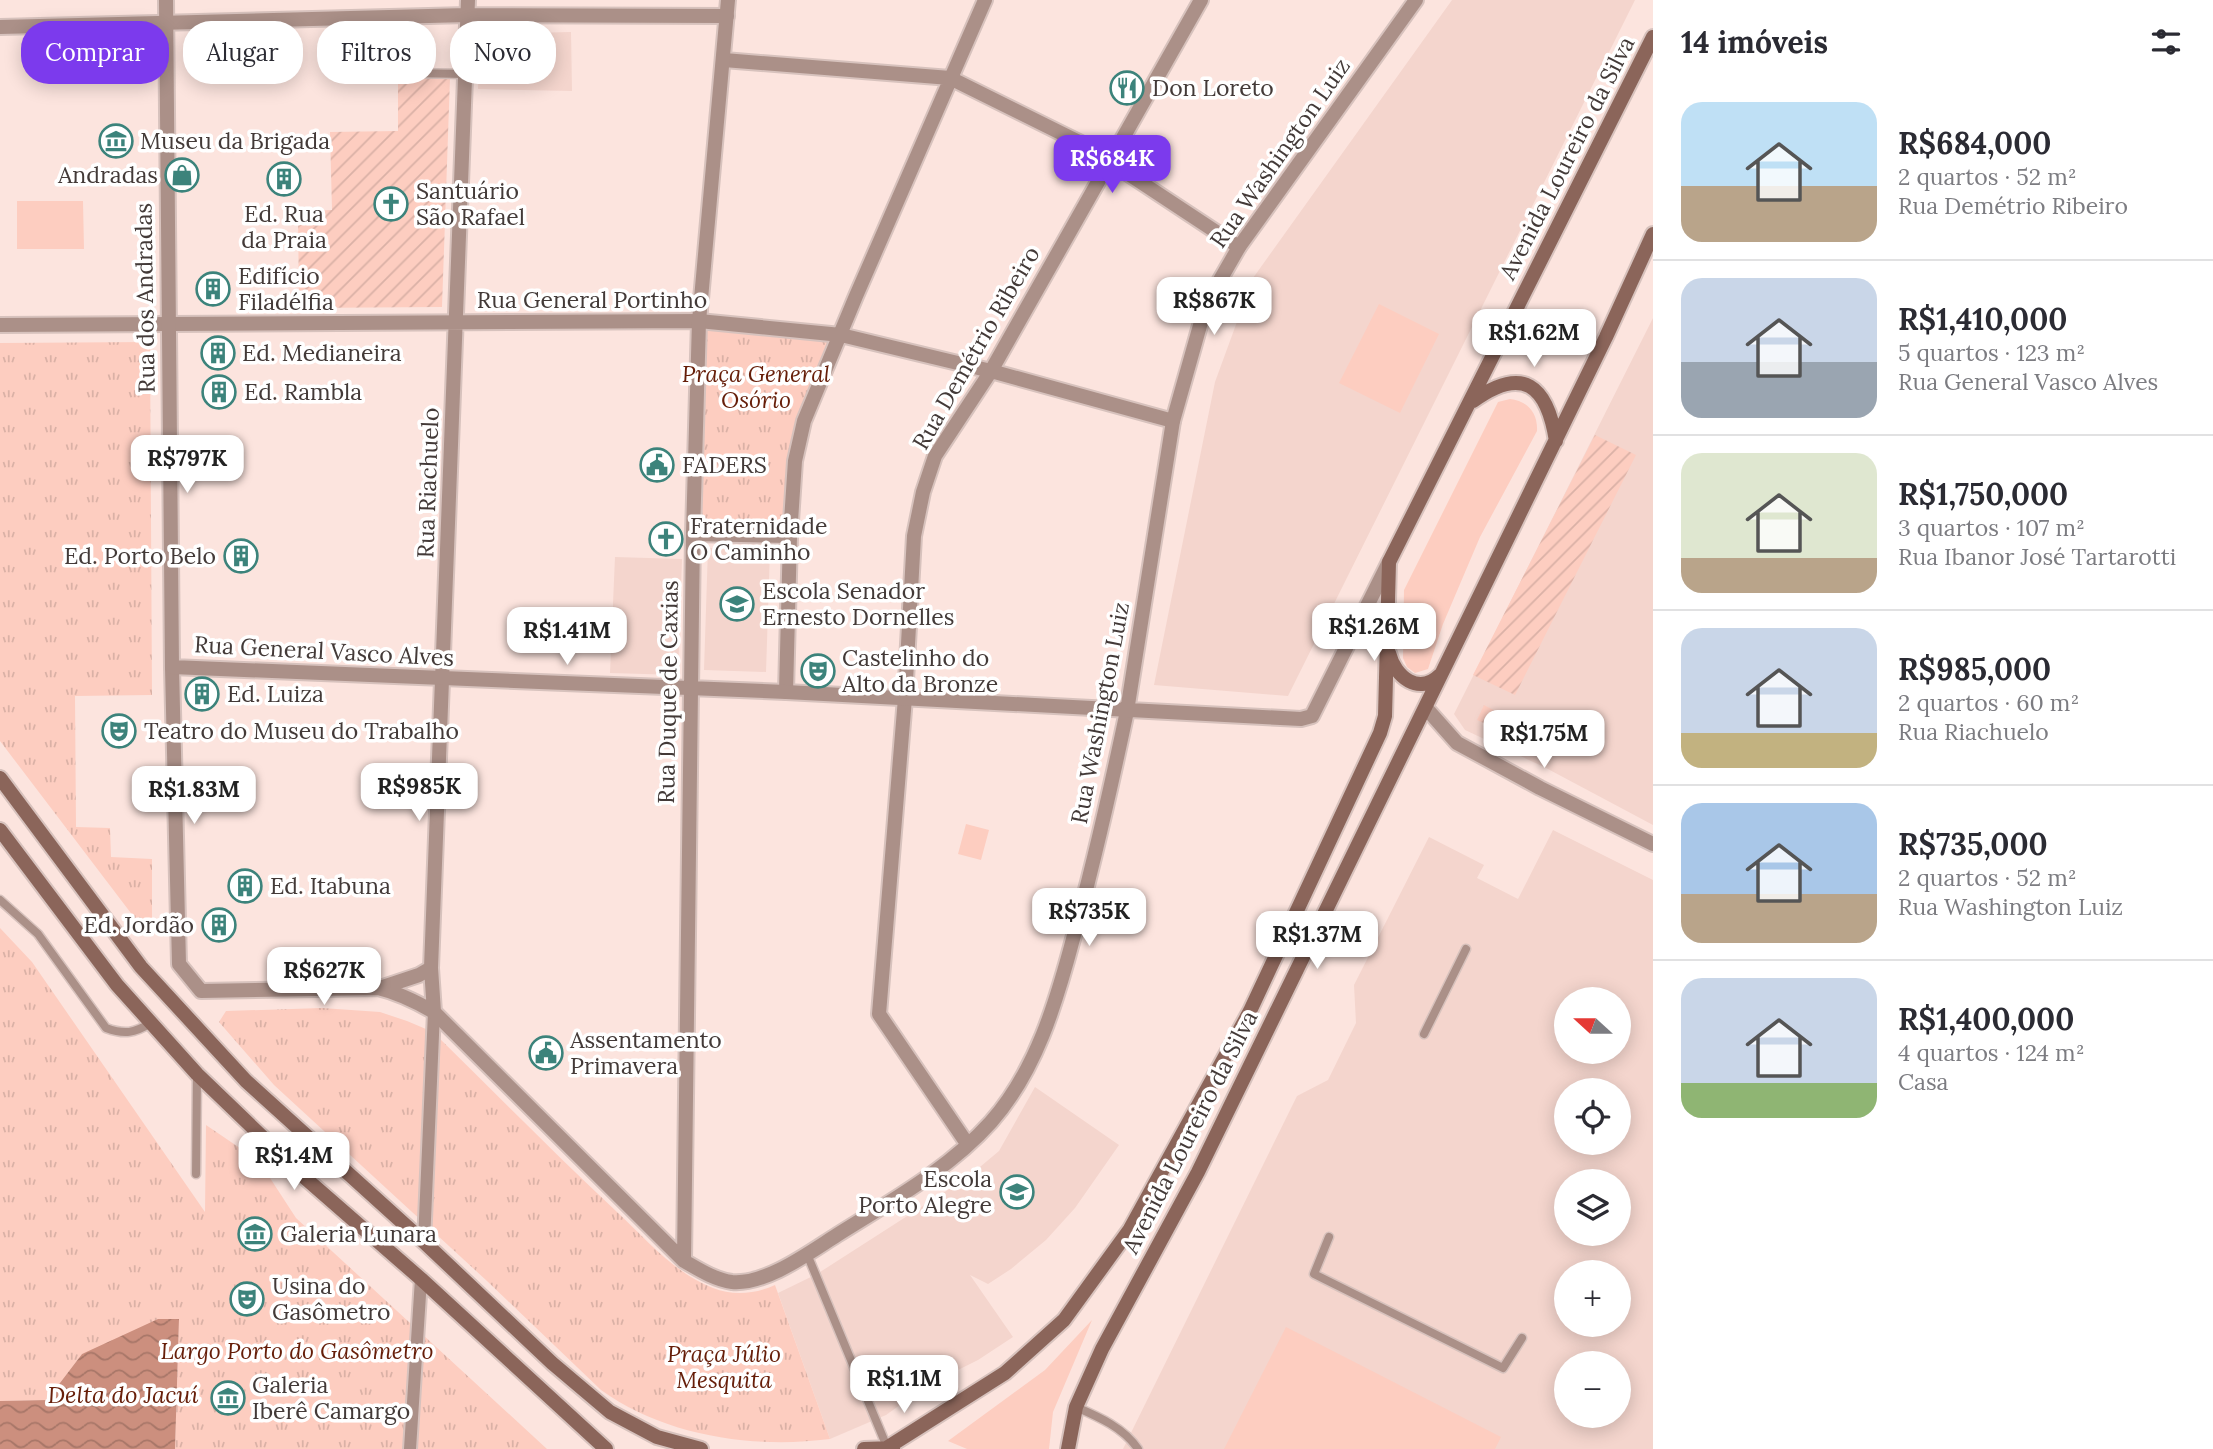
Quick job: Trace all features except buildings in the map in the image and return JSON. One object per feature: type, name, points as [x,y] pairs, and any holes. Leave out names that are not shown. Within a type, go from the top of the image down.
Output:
[{"type":"main road","name":"Avenida Loureiro da Silva","points":[[891,1448],[1005,1373],[1064,1320],[1130,1229],[1250,1012],[1380,733],[1385,716],[1389,562],[1653,37]]},
{"type":"main road","name":"Avenida Loureiro da Silva","points":[[1068,1449],[1076,1407],[1102,1349],[1198,1172],[1556,440],[1653,234]]},
{"type":"main road","points":[[1470,404],[1502,384],[1515,382],[1527,385],[1541,396],[1546,404],[1556,440]]},
{"type":"main road","points":[[1387,641],[1390,658],[1403,679],[1420,684],[1429,683],[1442,673]]},
{"type":"main road","points":[[0,778],[150,977],[246,1081],[424,1242],[552,1363],[610,1412],[657,1437],[701,1449]]},
{"type":"main road","points":[[0,830],[117,985],[197,1074],[304,1177],[421,1279],[606,1449]]},
{"type":"main road","points":[[864,1449],[891,1448]]},
{"type":"street","name":"Rua dos Andradas","points":[[166,0],[166,21]]},
{"type":"street","name":"Rua Duque de Caxias","points":[[684,1261],[693,534],[699,321],[728,0]]},
{"type":"street","points":[[786,692],[790,536],[795,461],[804,421],[985,0]]},
{"type":"street","name":"Rua Demétrio Ribeiro","points":[[968,1145],[879,1014],[905,698],[914,536],[923,492],[935,456],[991,371],[1201,0]]},
{"type":"street","name":"Rua Washington Luiz","points":[[378,988],[398,993],[434,1012],[684,1261],[705,1273],[732,1282],[756,1279],[807,1254],[925,1179],[968,1145],[1013,1093],[1048,1022],[1093,867],[1127,711],[1173,421],[1201,322],[1238,247],[1416,0]]},
{"type":"street","points":[[169,24],[467,8],[727,16]]},
{"type":"street","points":[[0,27],[21,27]]},
{"type":"street","points":[[724,61],[950,78],[1083,144],[1238,247]]},
{"type":"street","name":"Rua dos Andradas","points":[[166,84],[172,667],[180,964],[201,992],[378,988]]},
{"type":"street","name":"Rua Riachuelo","points":[[434,1012],[431,968],[466,84]]},
{"type":"street","name":"Rua General Portinho","points":[[0,325],[699,321],[841,335],[991,371],[1173,421]]},
{"type":"street","points":[[693,534],[790,536]]},
{"type":"street","name":"Avenida Loureiro da Silva","points":[[1312,716],[1389,562]]},
{"type":"street","name":"Rua General Vasco Alves","points":[[172,667],[786,692],[1301,719],[1312,716]]},
{"type":"street","points":[[1426,708],[1457,743],[1653,844]]},
{"type":"street","points":[[378,988],[419,975],[431,968]]},
{"type":"street","points":[[424,1242],[434,1012]]},
{"type":"street","points":[[410,1449],[421,1279]]},
{"type":"lane","points":[[0,901],[38,933],[106,1028],[121,1033],[134,1033],[151,1023]]},
{"type":"lane","points":[[1424,1034],[1466,949]]},
{"type":"lane","points":[[196,1174],[197,1074]]},
{"type":"lane","points":[[1329,1237],[1314,1274],[1503,1368],[1522,1338]]},
{"type":"lane","points":[[807,1254],[891,1448]]},
{"type":"lane","points":[[1076,1407],[1104,1419],[1138,1449]]},
{"type":"shaded area","points":[[1452,0],[1635,0],[1288,696],[1154,685],[1215,382],[1253,278]]},
{"type":"shaded area","points":[[556,32],[571,32],[572,91],[478,89],[478,84],[556,84]]},
{"type":"shaded area","points":[[1653,318],[1653,825],[1546,768],[1465,730],[1454,714]]},
{"type":"shaded area","name":"Escola Senador Ernesto Dornelles","points":[[708,548],[770,550],[766,672],[704,670]]},
{"type":"shaded area","points":[[615,557],[682,559],[678,675],[610,673]]},
{"type":"shaded area","points":[[1553,830],[1653,880],[1653,1449],[1123,1449],[1297,1096],[1328,1080],[1356,1023],[1354,985],[1429,837],[1484,865],[1477,878],[1518,899]]},
{"type":"shaded area","points":[[1035,1087],[1119,1145],[1075,1208],[1046,1240],[988,1284],[970,1275],[1013,1337],[978,1360],[928,1385],[886,1415],[830,1439],[778,1293],[817,1274],[968,1177],[999,1151]]},
{"type":"green space","points":[[436,78],[450,78],[442,307],[299,308],[298,211],[332,210],[330,132],[398,131],[398,84],[436,84]]},
{"type":"green space","points":[[17,201],[83,201],[84,249],[17,249]]},
{"type":"green space","points":[[1379,304],[1439,334],[1400,413],[1339,383]]},
{"type":"green space","name":"Praça General Osório","points":[[705,327],[831,341],[792,439],[787,466],[785,530],[700,530]]},
{"type":"green space","points":[[150,342],[152,695],[75,696],[76,827],[110,828],[111,857],[152,859],[152,926],[143,929],[0,741],[0,343]]},
{"type":"green space","points":[[1510,399],[1522,402],[1531,409],[1536,419],[1537,431],[1480,537],[1443,624],[1428,669],[1415,673],[1407,667],[1403,658],[1404,590],[1498,402]]},
{"type":"green space","points":[[1595,435],[1636,455],[1515,695],[1473,675]]},
{"type":"green space","points":[[1484,705],[1503,715],[1497,729],[1477,720]]},
{"type":"green space","points":[[1528,726],[1551,737],[1544,752],[1521,740]]},
{"type":"green space","points":[[966,824],[989,830],[981,860],[958,854]]},
{"type":"green space","name":"Largo Porto do Gasômetro","points":[[0,928],[32,962],[205,1212],[206,1125],[259,1161],[296,1218],[547,1449],[175,1449],[179,1319],[82,1354],[47,1400],[0,1401]]},
{"type":"green space","name":"Praça Júlio Mesquita","points":[[322,1008],[380,1012],[433,1032],[650,1244],[686,1274],[713,1288],[736,1293],[752,1292],[775,1285],[830,1439],[771,1442],[711,1436],[653,1418],[626,1406],[601,1390],[274,1085],[219,1022],[226,1011]]},
{"type":"green space","points":[[1092,1320],[1053,1412],[1049,1449],[967,1449],[948,1441],[1045,1370]]},
{"type":"green space","points":[[1286,1327],[1501,1437],[1495,1449],[1224,1449]]},
{"type":"water","name":"Delta do Jacuí","points":[[158,1319],[179,1319],[175,1449],[0,1449],[0,1401],[47,1400],[82,1354]]},
{"type":"place","name":"Don Loreto","points":[[1127,88]]},
{"type":"place","name":"Museu da Brigada","points":[[116,141]]},
{"type":"place","name":"Andradas","points":[[182,175]]},
{"type":"place","name":"Ed. Rua da Praia","points":[[284,179]]},
{"type":"place","name":"Santuário São Rafael","points":[[391,204]]},
{"type":"place","name":"Edifício Filadélfia","points":[[213,289]]},
{"type":"place","name":"Ed. Medianeira","points":[[218,353]]},
{"type":"place","name":"Ed. Rambla","points":[[219,392]]},
{"type":"place","name":"FADERS","points":[[657,465]]},
{"type":"place","name":"Fraternidade O Caminho","points":[[666,539]]},
{"type":"place","name":"Ed. Porto Belo","points":[[241,556]]},
{"type":"place","name":"Escola Senador Ernesto Dornelles","points":[[737,604]]},
{"type":"place","name":"Castelinho do Alto da Bronze","points":[[818,671]]},
{"type":"place","name":"Ed. Luiza","points":[[202,694]]},
{"type":"place","name":"Teatro do Museu do Trabalho","points":[[119,731]]},
{"type":"place","name":"Ed. Itabuna","points":[[245,886]]},
{"type":"place","name":"Ed. Jordão","points":[[219,925]]},
{"type":"place","name":"Assentamento Primavera","points":[[546,1053]]},
{"type":"place","name":"Escola Porto Alegre","points":[[1017,1192]]},
{"type":"place","name":"Galeria Lunara","points":[[255,1234]]},
{"type":"place","name":"Usina do Gasômetro","points":[[247,1299]]},
{"type":"place","name":"Galeria Iberê Camargo","points":[[228,1398]]}]
